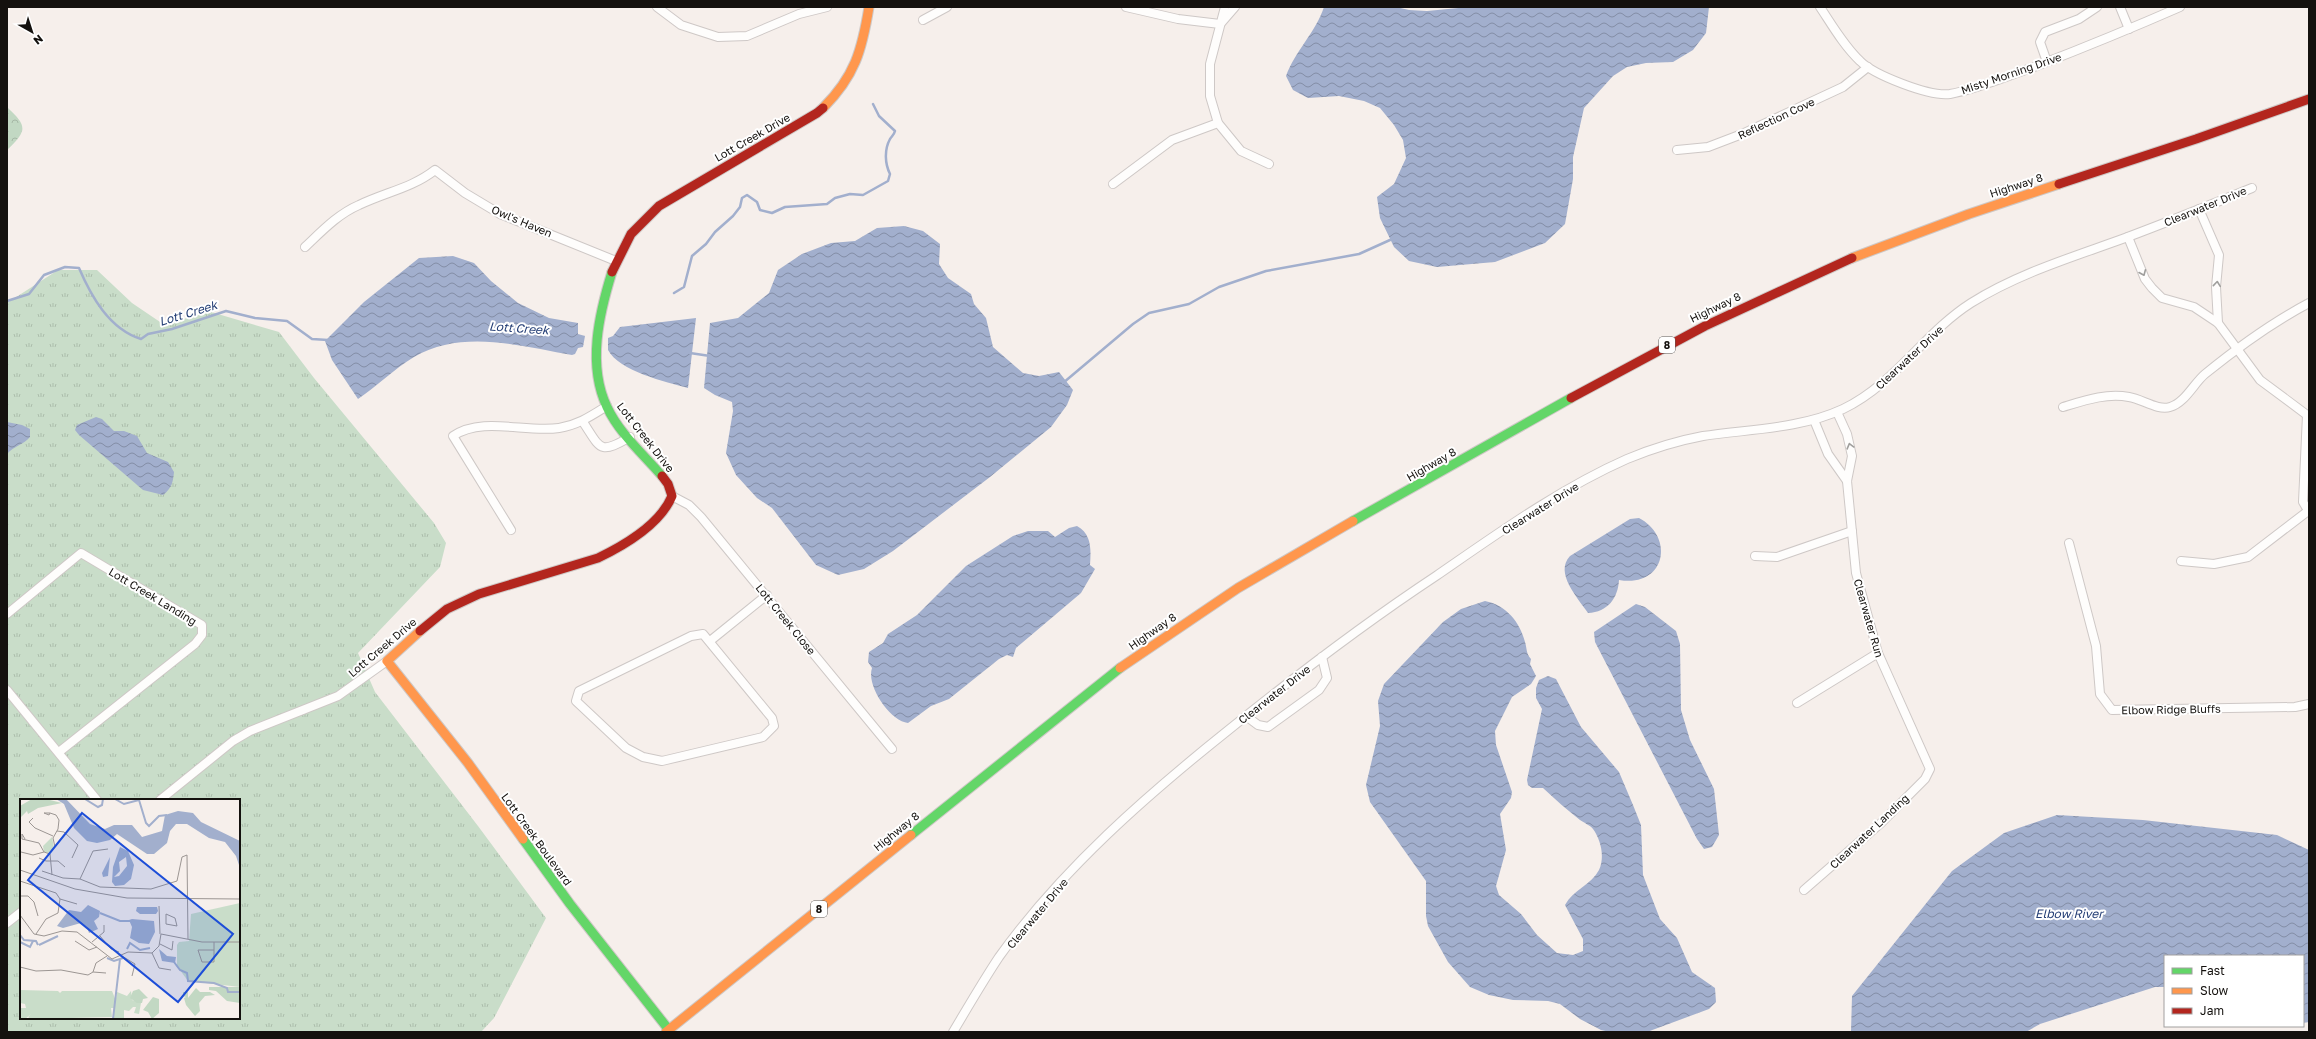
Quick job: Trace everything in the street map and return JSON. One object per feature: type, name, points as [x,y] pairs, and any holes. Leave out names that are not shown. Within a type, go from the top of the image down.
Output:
[{"type":"main road","name":"Lott Creek Drive","points":[[387,661],[404,644],[447,609],[479,594],[598,558],[616,549],[667,508],[672,496],[668,484],[607,406],[597,371],[596,344],[600,314],[616,261],[635,229],[645,218],[663,203],[817,113],[839,92],[854,69],[863,44],[867,7]]},
{"type":"main road","name":"Highway 8","points":[[668,1031],[1106,678],[1148,648],[1203,610],[1279,563],[1564,400],[1708,324],[1853,257],[1957,217],[2189,141],[2309,99]]},
{"type":"main road","name":"Lott Creek Boulevard","points":[[387,661],[468,763],[570,904],[668,1031]]},
{"type":"street","points":[[657,7],[681,25],[718,37],[747,36],[798,14],[827,7]]},
{"type":"street","points":[[923,20],[947,7]]},
{"type":"street","points":[[1126,7],[1178,19],[1220,24]]},
{"type":"street","points":[[1224,7],[1210,64],[1210,96],[1218,123],[1241,151],[1269,164]]},
{"type":"street","points":[[1220,24],[1235,7]]},
{"type":"street","name":"Misty Morning Drive","points":[[1820,7],[1859,61],[1888,78],[1920,89],[1948,94],[2047,62],[2180,7]]},
{"type":"street","points":[[2047,62],[2040,42],[2045,32],[2079,19],[2097,7]]},
{"type":"street","points":[[2120,7],[2129,29]]},
{"type":"street","name":"Reflection Cove","points":[[1677,150],[1708,147],[1742,134],[1843,87],[1868,67]]},
{"type":"street","points":[[1113,184],[1172,140],[1218,123]]},
{"type":"street","name":"Owl's Haven","points":[[306,246],[333,221],[358,205],[420,182],[435,170],[465,192],[500,214],[616,261]]},
{"type":"street","name":"Clearwater Drive","points":[[953,1032],[1000,957],[1054,891],[1101,842],[1160,785],[1361,626],[1514,524],[1588,478],[1657,447],[1700,437],[1814,420],[1837,412],[1864,398],[1885,382],[1940,327],[1966,306],[1996,288],[2060,260],[2128,237],[2252,188]]},
{"type":"street","points":[[2199,209],[2219,254],[2216,287],[2218,323]]},
{"type":"street","points":[[2128,237],[2145,279],[2162,298],[2194,307],[2218,323],[2260,380],[2308,415],[2303,502],[2309,512],[2248,556],[2214,564],[2181,561]]},
{"type":"street","points":[[2064,407],[2110,395],[2130,397],[2162,408],[2171,407],[2182,399],[2207,373],[2291,312],[2309,303]]},
{"type":"street","points":[[511,530],[453,436],[463,429],[484,427],[539,429],[559,428],[583,422],[607,406]]},
{"type":"street","name":"Clearwater Run","points":[[1837,412],[1847,434],[1852,456],[1847,481],[1856,573],[1878,653],[1930,769]]},
{"type":"street","name":"Clearwater Run","points":[[1814,420],[1828,454],[1847,481]]},
{"type":"street","points":[[583,422],[599,445],[605,448],[612,448],[630,437]]},
{"type":"street","name":"Lott Creek Close","points":[[672,496],[693,509],[892,749]]},
{"type":"street","points":[[1755,556],[1777,556],[1852,531]]},
{"type":"street","name":"Elbow Ridge Bluffs","points":[[2069,543],[2096,646],[2100,694],[2112,710],[2295,707],[2309,704]]},
{"type":"street","name":"Lott Creek Landing","points":[[7,614],[81,553],[202,625],[202,635],[195,644],[59,752]]},
{"type":"street","points":[[710,641],[766,596]]},
{"type":"street","points":[[704,634],[710,641],[772,718],[774,726],[763,737],[662,761],[643,757],[626,748],[576,701],[579,692],[691,636],[704,634]]},
{"type":"street","points":[[1797,703],[1878,653]]},
{"type":"street","points":[[1246,716],[1258,725],[1268,727],[1319,690],[1327,678],[1322,657]]},
{"type":"street","name":"Lott Creek Drive","points":[[161,799],[233,742],[261,727],[338,696],[387,661]]},
{"type":"street","points":[[7,690],[96,799]]},
{"type":"street","name":"Clearwater Landing","points":[[1804,890],[1881,823],[1925,779],[1930,769]]},
{"type":"street","points":[[8,921],[20,913]]},
{"type":"green space","points":[[7,107],[21,124],[22,133],[7,150]]},
{"type":"green space","points":[[58,270],[97,270],[132,303],[163,324],[211,312],[279,332],[314,378],[434,523],[446,543],[440,567],[358,653],[375,692],[478,826],[546,918],[494,1018],[481,1032],[7,1032],[7,303]]},
{"type":"water","points":[[1324,7],[1396,7],[1409,10],[1427,11],[1469,7],[1709,7],[1706,33],[1693,50],[1673,62],[1646,63],[1627,67],[1613,76],[1584,108],[1573,157],[1573,179],[1565,224],[1545,243],[1495,262],[1437,267],[1409,261],[1394,247],[1380,218],[1377,197],[1394,184],[1406,158],[1403,140],[1394,125],[1380,108],[1364,101],[1339,96],[1308,98],[1293,90],[1286,76],[1295,58],[1316,25]]},
{"type":"water","points":[[904,226],[923,231],[940,244],[939,264],[948,278],[971,294],[974,304],[986,318],[993,347],[1023,373],[1039,376],[1059,372],[1073,390],[1067,405],[1051,427],[990,477],[893,551],[864,569],[838,575],[816,565],[772,508],[757,498],[736,475],[726,453],[733,411],[732,402],[715,395],[704,388],[710,323],[738,318],[769,293],[778,270],[802,254],[831,243],[855,241],[877,228]]},
{"type":"water","points":[[453,256],[474,263],[491,281],[518,303],[549,318],[578,323],[578,334],[585,336],[583,347],[578,348],[575,354],[572,355],[512,344],[492,342],[452,344],[432,349],[414,357],[358,399],[332,360],[325,341],[364,302],[419,258]]},
{"type":"water","points":[[696,318],[688,388],[656,379],[632,370],[622,364],[608,350],[608,338],[613,336],[620,327]]},
{"type":"water","points":[[96,417],[102,419],[114,431],[124,431],[137,436],[147,453],[168,462],[174,472],[173,479],[172,485],[163,495],[143,490],[75,430],[77,425]]},
{"type":"water","points":[[7,422],[22,425],[30,429],[30,437],[7,454]]},
{"type":"water","points":[[1639,518],[1650,526],[1658,537],[1661,548],[1660,559],[1655,569],[1647,576],[1635,580],[1619,580],[1617,593],[1611,603],[1601,610],[1588,613],[1569,585],[1566,578],[1566,563],[1570,556],[1630,519]]},
{"type":"water","points":[[1077,526],[1086,533],[1090,543],[1090,565],[1095,569],[1081,593],[1016,648],[1013,657],[1007,655],[999,659],[949,699],[931,706],[908,723],[901,721],[887,709],[881,702],[873,684],[871,675],[872,668],[868,662],[869,652],[883,643],[888,634],[917,615],[966,566],[1013,536],[1028,531],[1048,531],[1055,537],[1069,528]]},
{"type":"water","points":[[1485,601],[1493,603],[1506,610],[1516,621],[1523,635],[1527,653],[1531,659],[1530,664],[1536,676],[1531,684],[1512,697],[1495,731],[1496,745],[1512,792],[1511,798],[1500,814],[1506,850],[1496,886],[1499,895],[1521,914],[1537,935],[1557,953],[1573,955],[1583,951],[1583,939],[1565,905],[1573,895],[1596,875],[1599,870],[1602,860],[1600,843],[1596,833],[1589,825],[1575,816],[1543,788],[1532,788],[1528,785],[1527,780],[1542,709],[1536,698],[1536,688],[1539,680],[1548,676],[1556,679],[1581,727],[1619,772],[1641,825],[1643,875],[1660,919],[1677,938],[1692,972],[1715,988],[1716,1002],[1709,1009],[1647,1032],[1610,1032],[1601,1030],[1580,1019],[1560,1004],[1548,1001],[1513,1000],[1489,995],[1470,987],[1448,962],[1428,926],[1426,916],[1426,881],[1370,802],[1366,785],[1380,726],[1378,701],[1384,684],[1443,622],[1461,609]]},
{"type":"water","points":[[1636,604],[1645,607],[1676,631],[1680,644],[1681,710],[1690,740],[1714,789],[1719,835],[1712,847],[1704,849],[1697,839],[1595,642],[1594,632]]},
{"type":"water","name":"Elbow River","points":[[2057,815],[2143,820],[2277,835],[2309,850],[2309,1022],[2304,1023],[2304,955],[2164,955],[2164,987],[2155,987],[2040,1024],[2026,1032],[1851,1032],[1852,996],[1952,871],[2004,833]]},
{"type":"waterway","name":"Lott Creek","points":[[674,293],[684,287],[692,256],[733,216],[740,207],[742,198],[747,195],[757,202],[760,210],[772,213],[785,207],[827,204],[835,198],[850,194],[863,195],[888,181],[890,174],[886,161],[886,152],[888,143],[895,131],[879,116],[873,104]]},
{"type":"waterway","points":[[1063,383],[1133,324],[1149,313],[1189,304],[1219,287],[1266,271],[1359,254],[1390,240]]},
{"type":"waterway","name":"Lott Creek","points":[[7,301],[29,294],[44,275],[65,267],[79,268],[89,290],[110,320],[120,328],[141,339],[148,334],[172,329],[226,311],[255,318],[287,321],[312,339],[328,340]]},
{"type":"waterway","points":[[690,353],[710,356]]},
{"type":"traffic: fast","points":[[612,272],[599,322],[597,340],[596,357],[601,391],[607,407],[618,426],[662,476]]},
{"type":"traffic: fast","points":[[1353,521],[1571,398]]},
{"type":"traffic: fast","points":[[911,835],[1120,668]]},
{"type":"traffic: fast","points":[[523,839],[570,904],[669,1030]]},
{"type":"traffic: slow","points":[[823,108],[843,85],[850,73],[860,49],[869,7]]},
{"type":"traffic: slow","points":[[1852,258],[1969,214],[2059,184]]},
{"type":"traffic: slow","points":[[1120,668],[1238,588],[1353,521]]},
{"type":"traffic: slow","points":[[420,631],[387,661],[468,763],[523,839]]},
{"type":"traffic: slow","points":[[666,1032],[911,835]]},
{"type":"traffic: jam","points":[[2059,184],[2196,139],[2309,99]]},
{"type":"traffic: jam","points":[[612,272],[631,234],[659,206],[817,113],[823,108]]},
{"type":"traffic: jam","points":[[1571,398],[1705,326],[1852,258]]},
{"type":"traffic: jam","points":[[420,631],[447,609],[479,594],[598,558],[641,533],[659,516],[672,496],[668,484],[662,476]]}]
